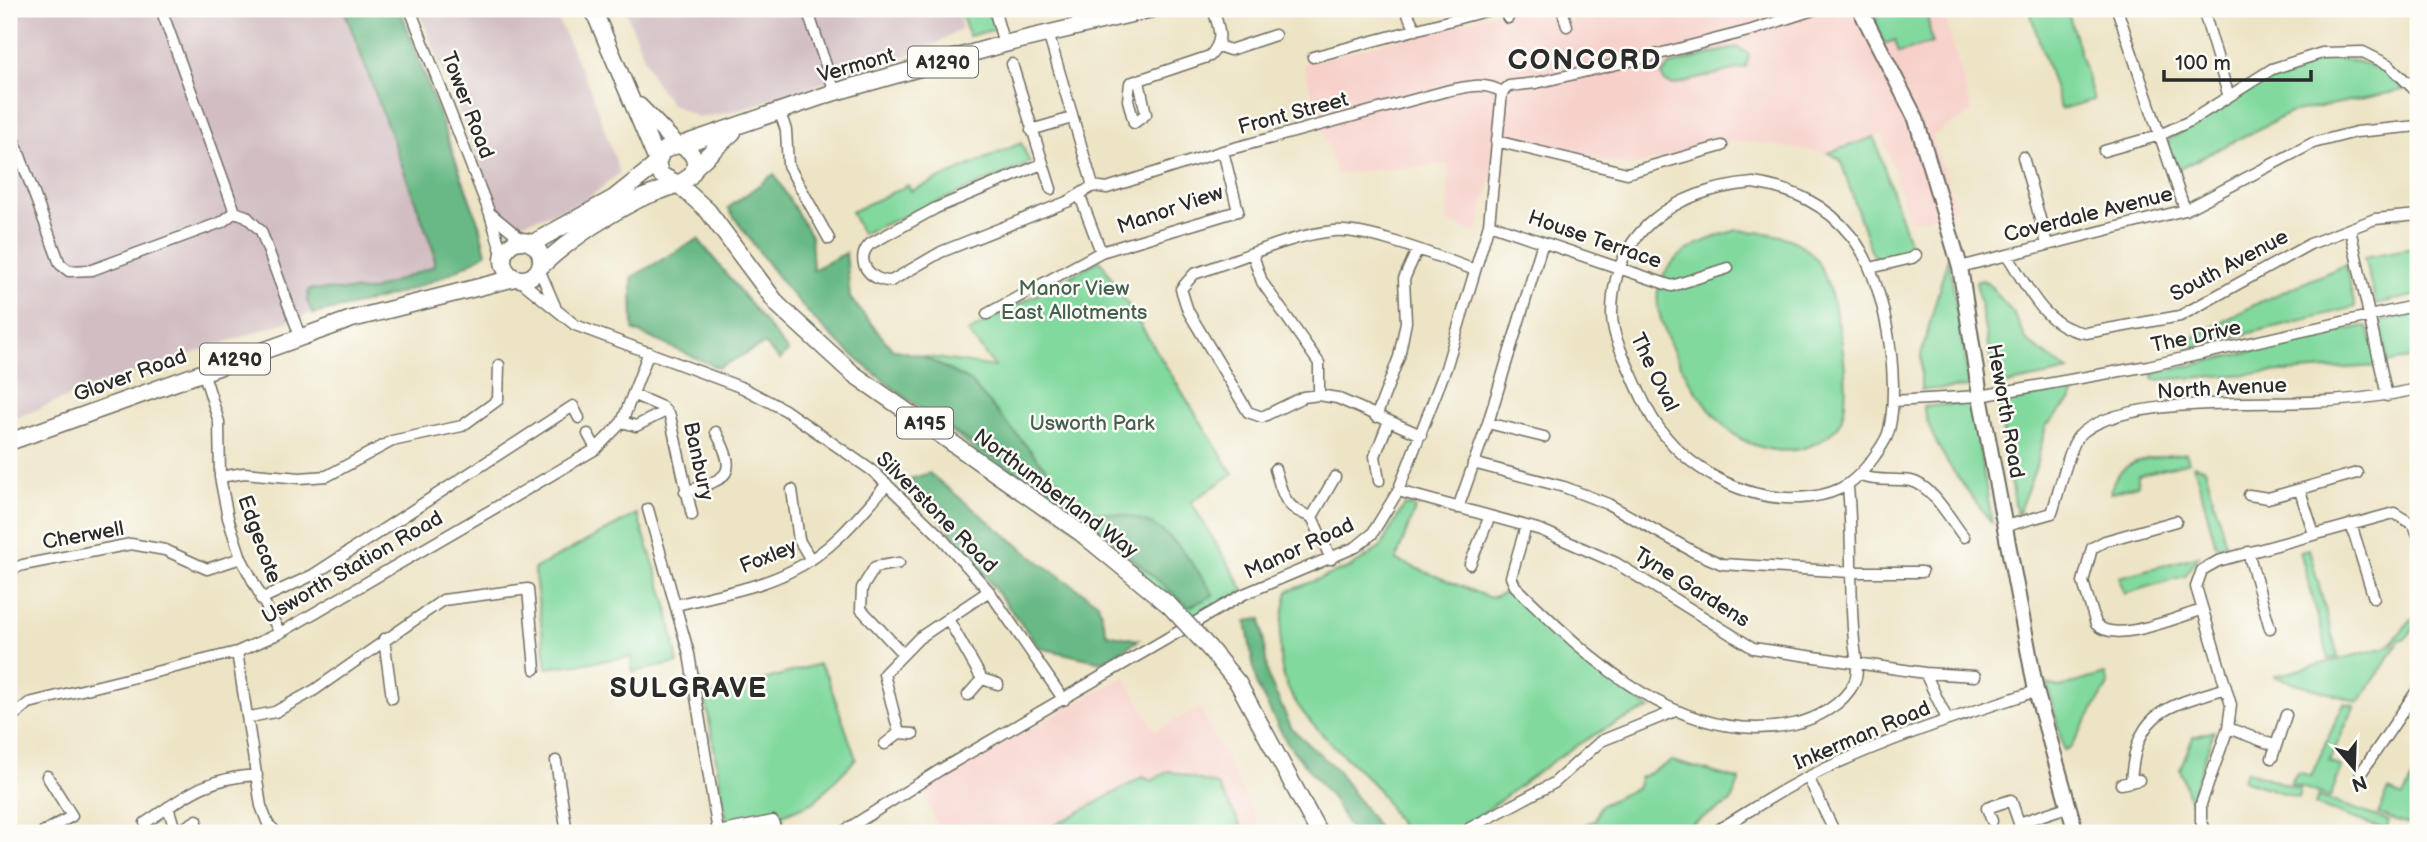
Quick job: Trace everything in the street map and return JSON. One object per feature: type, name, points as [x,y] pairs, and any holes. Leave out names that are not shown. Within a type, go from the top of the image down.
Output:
[{"type":"main road","name":"A195","points":[[593,9],[633,99],[661,175],[677,183]]},
{"type":"main road","name":"Vermont","points":[[679,145],[737,128],[779,110],[835,92],[1004,44],[1152,9]]},
{"type":"main road","name":"A195","points":[[633,99],[679,145],[691,151],[694,169]]},
{"type":"main road","name":"Vermont","points":[[694,169],[737,128]]},
{"type":"main road","points":[[657,162],[666,148],[679,145]]},
{"type":"main road","name":"A1290","points":[[503,260],[509,247],[528,243],[614,198],[657,162]]},
{"type":"main road","points":[[677,183],[688,179],[694,169]]},
{"type":"main road","name":"Northumberland Way","points":[[694,169],[708,211]]},
{"type":"main road","name":"A1290","points":[[516,278],[531,277],[580,233],[637,200],[677,183]]},
{"type":"main road","name":"Northumberland Way","points":[[677,183],[708,211],[778,305],[852,373],[1080,534],[1170,607],[1238,683],[1319,833]]},
{"type":"main road","points":[[528,243],[541,256],[539,268]]},
{"type":"main road","points":[[503,260],[516,278]]},
{"type":"main road","name":"Glover Road","points":[[466,290],[503,260]]},
{"type":"main road","name":"Glover Road","points":[[9,442],[352,318],[516,278]]},
{"type":"street","points":[[162,9],[235,212]]},
{"type":"street","name":"Tower Road","points":[[410,9],[490,214],[503,260]]},
{"type":"street","points":[[807,9],[835,92]]},
{"type":"street","points":[[994,9],[1004,44]]},
{"type":"street","points":[[1139,81],[1197,62],[1218,46],[1222,37],[1213,9]]},
{"type":"street","points":[[1405,9],[1416,30]]},
{"type":"street","points":[[1313,57],[1493,9]]},
{"type":"street","points":[[1562,9],[1567,26]]},
{"type":"street","points":[[1503,92],[1509,86],[1584,73],[1752,30],[1816,9]]},
{"type":"street","name":"Heworth Road","points":[[1860,9],[1916,119],[1960,267],[1980,396],[2036,691],[2076,833]]},
{"type":"street","points":[[2117,9],[2185,210]]},
{"type":"street","points":[[2203,9],[2228,94]]},
{"type":"street","points":[[1042,164],[936,208],[870,244],[864,250],[864,265],[868,273],[883,281],[891,281],[962,242],[1080,196],[1093,186],[1048,33]]},
{"type":"street","points":[[1218,46],[1230,50],[1275,35]]},
{"type":"street","points":[[2104,151],[2160,135],[2190,121],[2228,94],[2272,69],[2339,51],[2363,52],[2389,65],[2418,93]]},
{"type":"street","points":[[1012,64],[1051,189]]},
{"type":"street","name":"Front Street","points":[[1093,186],[1107,188],[1223,151],[1458,89],[1491,85],[1503,92]]},
{"type":"street","name":"Manor Road","points":[[841,833],[940,770],[1244,594],[1331,559],[1356,547],[1372,534],[1398,491],[1421,435],[1446,368],[1489,224],[1503,92]]},
{"type":"street","points":[[779,110],[786,131],[788,165],[830,239]]},
{"type":"street","points":[[1031,130],[1072,118]]},
{"type":"street","points":[[9,126],[60,264],[69,271],[92,270],[118,261],[222,222],[235,212]]},
{"type":"street","name":"Coverdale Avenue","points":[[1960,267],[2185,210],[2312,143],[2356,132],[2418,126]]},
{"type":"street","points":[[1496,141],[1627,173],[1722,146]]},
{"type":"street","name":"Manor View","points":[[1101,252],[1238,211],[1223,151]]},
{"type":"street","points":[[2023,157],[2047,244]]},
{"type":"street","name":"The Oval","points":[[1753,183],[1795,192],[1829,213],[1852,237],[1870,268],[1886,327],[1893,401],[1889,432],[1861,476],[1848,487],[1808,497],[1769,498],[1727,484],[1690,460],[1654,420],[1616,340],[1612,317],[1621,267],[1632,240],[1654,217],[1717,188],[1753,183]]},
{"type":"street","points":[[987,314],[1101,252],[1080,196]]},
{"type":"street","points":[[235,212],[246,216],[261,231],[300,336]]},
{"type":"street","points":[[490,214],[528,243]]},
{"type":"street","name":"South Avenue","points":[[2007,255],[2046,316],[2071,331],[2086,332],[2180,316],[2258,270],[2309,244],[2375,219],[2418,215]]},
{"type":"street","name":"House Terrace","points":[[1489,224],[1672,286],[1728,268]]},
{"type":"street","points":[[2350,229],[2387,396]]},
{"type":"street","points":[[1421,435],[1388,423],[1337,398],[1303,397],[1262,417],[1248,412],[1188,311],[1181,289],[1194,274],[1316,233],[1337,230],[1417,250],[1475,270]]},
{"type":"street","points":[[1458,508],[1488,423],[1543,242]]},
{"type":"street","points":[[1376,417],[1399,357],[1406,322],[1404,279],[1417,250]]},
{"type":"street","points":[[1253,255],[1262,282],[1319,363],[1319,396]]},
{"type":"street","points":[[1870,268],[1916,255]]},
{"type":"street","points":[[539,268],[555,307]]},
{"type":"street","name":"Silverstone Road","points":[[516,278],[587,330],[743,388],[785,410],[874,472],[989,591],[1064,700]]},
{"type":"street","name":"The Drive","points":[[1893,401],[1980,396],[2160,364],[2418,305]]},
{"type":"street","name":"Usworth Station Road","points":[[9,719],[29,702],[237,652],[280,633],[596,449],[622,422],[649,352]]},
{"type":"street","points":[[220,477],[243,473],[300,478],[327,477],[392,442],[462,426],[498,400],[499,365]]},
{"type":"street","name":"Edgecote","points":[[203,371],[219,422],[220,477],[228,518],[242,558],[280,633]]},
{"type":"street","name":"North Avenue","points":[[2006,526],[2052,513],[2072,446],[2084,431],[2101,419],[2194,404],[2306,402],[2387,396],[2418,389]]},
{"type":"street","name":"Banbury","points":[[634,395],[666,411],[679,449],[685,492],[692,515]]},
{"type":"street","points":[[261,599],[313,575],[573,406],[579,418]]},
{"type":"street","points":[[622,422],[636,426],[666,411]]},
{"type":"street","points":[[1379,481],[1375,456],[1388,423]]},
{"type":"street","points":[[1488,423],[1544,437]]},
{"type":"street","points":[[685,492],[716,481],[729,468],[730,459],[716,432]]},
{"type":"street","points":[[588,434],[596,449]]},
{"type":"street","points":[[1473,463],[1564,487],[1608,504],[1694,552],[1723,564],[1850,572],[1922,572]]},
{"type":"street","points":[[1275,469],[1283,496],[1293,511],[1312,517],[1331,559]]},
{"type":"street","points":[[2249,495],[2268,498],[2357,473]]},
{"type":"street","points":[[1861,476],[1874,481],[1913,481],[1929,493],[1964,537]]},
{"type":"street","points":[[1312,517],[1335,477]]},
{"type":"street","name":"Foxley","points":[[676,605],[776,578],[811,560],[844,533],[887,484]]},
{"type":"street","points":[[1526,526],[1511,578],[1515,586],[1580,649],[1673,712],[1748,728],[1781,727],[1809,721],[1830,709],[1850,689],[1856,676],[1850,572],[1852,521],[1848,487]]},
{"type":"street","points":[[792,490],[799,540],[811,560]]},
{"type":"street","name":"Tyne Gardens","points":[[1398,491],[1526,526],[1616,563],[1753,648],[1926,673],[1975,676]]},
{"type":"street","points":[[2300,491],[2314,534]]},
{"type":"street","points":[[648,509],[689,654],[718,832],[773,821],[776,833]]},
{"type":"street","points":[[2160,512],[2163,524]]},
{"type":"street","points":[[2207,833],[2201,821],[2201,804],[2228,728],[2231,705],[2196,587],[2202,570],[2210,564],[2248,552],[2394,513],[2414,525],[2418,535]]},
{"type":"street","points":[[1471,564],[1490,516]]},
{"type":"street","points":[[2176,521],[2105,541],[2092,548],[2083,582],[2096,624],[2110,633],[2126,632],[2202,610]]},
{"type":"street","points":[[2351,524],[2374,598]]},
{"type":"street","name":"Cherwell","points":[[9,570],[118,545],[165,550],[207,569],[242,558]]},
{"type":"street","points":[[2248,552],[2270,628]]},
{"type":"street","points":[[899,562],[875,567],[862,587],[861,609],[902,653]]},
{"type":"street","points":[[2368,583],[2381,579]]},
{"type":"street","points":[[250,718],[275,712],[313,691],[443,600],[528,589],[535,669]]},
{"type":"street","points":[[899,733],[884,674],[902,653],[989,591]]},
{"type":"street","points":[[2266,616],[2277,613]]},
{"type":"street","points":[[948,619],[982,679],[998,684]]},
{"type":"street","points":[[384,639],[392,698]]},
{"type":"street","points":[[237,652],[250,718],[261,806],[268,824],[277,833]]},
{"type":"street","points":[[1926,673],[1947,719]]},
{"type":"street","points":[[968,695],[982,679]]},
{"type":"street","points":[[2130,782],[2135,755],[2157,713],[2170,705],[2226,688]]},
{"type":"street","points":[[2361,773],[2380,755],[2418,690]]},
{"type":"street","name":"Inkerman Road","points":[[1713,833],[1808,777],[1947,719],[2036,691]]},
{"type":"street","points":[[1470,828],[1554,783],[1601,741],[1673,712]]},
{"type":"street","points":[[2272,758],[2286,730],[2286,715]]},
{"type":"street","points":[[2228,728],[2276,746]]},
{"type":"street","points":[[885,744],[899,733],[914,734]]},
{"type":"street","points":[[556,761],[567,833]]},
{"type":"street","points":[[145,823],[204,784],[225,777],[257,775]]},
{"type":"street","points":[[42,833],[72,816],[47,776]]},
{"type":"street","points":[[1808,777],[1835,833]]},
{"type":"street","points":[[1992,821],[1987,808],[2011,800],[2019,823],[2067,807]]},
{"type":"street","points":[[169,807],[176,833],[197,820]]},
{"type":"shaded area","points":[[9,9],[402,9],[481,226],[480,251],[403,283],[100,384],[9,421]]},
{"type":"shaded area","points":[[418,9],[553,9],[591,91],[620,173],[582,203],[519,224],[496,204]]},
{"type":"shaded area","points":[[625,9],[958,9],[962,29],[934,45],[882,64],[739,110],[699,118],[670,103],[652,77]]},
{"type":"shaded area","points":[[1510,9],[1943,9],[1972,112],[1932,137],[1957,209],[1910,222],[1882,134],[1828,153],[1737,141],[1630,166],[1501,139],[1477,233],[1447,222],[1449,164],[1336,174],[1303,64]]},
{"type":"shaded area","points":[[1125,676],[1155,730],[1200,708],[1264,833],[939,833],[923,789]]},
{"type":"green space","points":[[344,9],[400,9],[479,225],[486,253],[446,275],[403,292],[313,314],[307,301],[309,289],[370,291],[434,266],[434,252]]},
{"type":"green space","points":[[960,9],[990,9],[996,29],[969,36]]},
{"type":"green space","points":[[1875,9],[1926,9],[1932,43],[1899,53],[1895,40],[1884,44],[1877,28]]},
{"type":"green space","points":[[2029,9],[2067,9],[2094,100],[2061,109]]},
{"type":"green space","points":[[1737,47],[1749,54],[1746,67],[1672,85],[1664,81],[1662,74],[1670,65]]},
{"type":"green space","points":[[2331,58],[2372,66],[2388,75],[2405,90],[2290,113],[2177,170],[2168,146],[2169,139],[2216,113],[2248,88],[2304,64]]},
{"type":"green space","points":[[1874,137],[1912,251],[1878,260],[1871,251],[1840,159],[1828,153]]},
{"type":"green space","points":[[1021,143],[1030,163],[862,234],[851,212],[908,185],[911,191]]},
{"type":"green space","points":[[774,174],[811,236],[813,270],[846,253],[850,298],[892,349],[922,356],[970,381],[1072,498],[1062,503],[933,417],[870,370],[813,318],[768,264],[728,208]]},
{"type":"green space","points":[[1737,230],[1779,236],[1799,244],[1815,258],[1830,290],[1841,338],[1846,387],[1844,407],[1840,422],[1832,433],[1803,448],[1785,451],[1768,449],[1741,439],[1728,429],[1697,393],[1671,346],[1662,323],[1658,303],[1659,286],[1671,264],[1690,248]]},
{"type":"green space","points":[[698,239],[788,351],[780,360],[764,344],[718,368],[633,330],[632,277]]},
{"type":"green space","points":[[2418,247],[2418,295],[2376,304],[2364,257]]},
{"type":"green space","points":[[1948,257],[1970,387],[1921,390],[1921,355]]},
{"type":"green space","name":"Usworth Park","points":[[1100,260],[1233,474],[1191,502],[1244,590],[1198,623],[884,380],[922,356],[995,367],[968,332]]},
{"type":"green space","points":[[2345,265],[2355,307],[2189,348],[2186,341],[2262,301]]},
{"type":"green space","points":[[1982,280],[1988,283],[2013,313],[2027,341],[2069,371],[2002,385],[1995,383],[1976,282]]},
{"type":"green space","points":[[2418,313],[2418,358],[2388,362],[2379,324],[2384,320]]},
{"type":"green space","points":[[2368,327],[2378,366],[2154,380],[2153,374]]},
{"type":"green space","points":[[2076,388],[2070,401],[2046,426],[2035,470],[2017,516],[1999,409],[2003,402]]},
{"type":"green space","points":[[1971,402],[1992,523],[1942,454],[1923,407]]},
{"type":"green space","points":[[2186,453],[2189,462],[2138,475],[2138,485],[2111,493],[2114,481],[2129,465],[2150,458]]},
{"type":"green space","points":[[2194,465],[2205,468],[2226,544],[2216,546]]},
{"type":"green space","points":[[929,473],[1038,561],[1098,603],[1107,634],[1139,640],[1102,662],[1040,648],[910,479]]},
{"type":"green space","points":[[1410,505],[1415,509],[1396,560],[1490,598],[1511,590],[1561,643],[1650,709],[1601,731],[1555,760],[1468,824],[1471,833],[1405,833],[1376,787],[1305,715],[1285,681],[1281,663],[1282,619],[1288,591],[1351,567],[1380,548],[1404,506]]},
{"type":"green space","points":[[1077,511],[1127,516],[1160,529],[1186,555],[1214,595],[1189,607]]},
{"type":"green space","points":[[637,514],[666,601],[678,663],[633,672],[631,657],[547,668],[534,569]]},
{"type":"green space","points":[[2309,549],[2338,657],[2329,659],[2300,551]]},
{"type":"green space","points":[[2199,556],[2185,576],[2124,594],[2119,577]]},
{"type":"green space","points":[[2418,612],[2418,624],[2406,638],[2391,643]]},
{"type":"green space","points":[[1261,619],[1268,677],[1292,729],[1336,769],[1382,833],[1352,833],[1332,798],[1287,743],[1257,686],[1246,621]]},
{"type":"green space","points":[[2398,644],[2359,702],[2275,677],[2275,676]]},
{"type":"green space","points":[[819,664],[827,676],[856,759],[814,802],[782,815],[786,833],[729,833],[705,697]]},
{"type":"green space","points":[[2105,674],[2108,685],[2071,747],[2064,750],[2047,684],[2060,687]]},
{"type":"green space","points":[[2344,703],[2355,706],[2329,761],[2342,767],[2330,797],[2290,783],[2298,772],[2311,776]]},
{"type":"green space","points":[[2214,731],[2190,801],[2180,769],[2193,737]]},
{"type":"green space","points":[[1672,761],[1740,780],[1730,803],[1673,833],[1567,833],[1595,820],[1600,806],[1638,787],[1640,778]]},
{"type":"green space","points":[[2418,767],[2418,789],[2414,800],[2418,802],[2418,827],[2378,814],[2389,790],[2403,797]]},
{"type":"green space","points":[[1169,771],[1218,785],[1245,833],[1041,833],[1143,777],[1151,781]]},
{"type":"green space","points":[[2246,771],[2300,789],[2298,798],[2243,780]]},
{"type":"green space","points":[[2318,796],[2389,821],[2386,830],[2315,805]]},
{"type":"district","name":"CONCORD","points":[[1585,59]]},
{"type":"district","name":"SULGRAVE","points":[[689,687]]},
{"type":"park label","name":"Manor View East Allotments","points":[[1074,300]]}]
